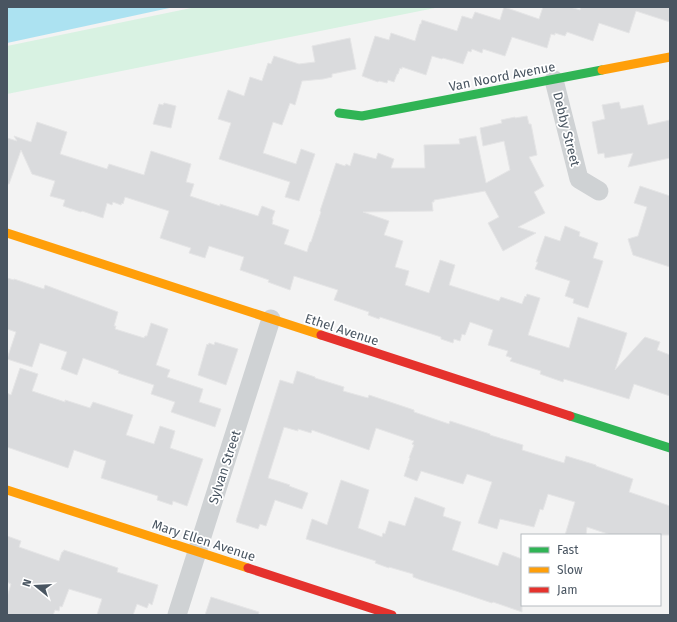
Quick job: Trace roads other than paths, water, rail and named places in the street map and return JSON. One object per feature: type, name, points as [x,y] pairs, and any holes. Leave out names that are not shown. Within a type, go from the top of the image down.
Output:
[{"type":"street","name":"Van Noord Avenue","points":[[339,113],[362,116],[670,58]]},
{"type":"street","name":"Debby Street","points":[[554,80],[580,179],[599,191]]},
{"type":"street","name":"Ethel Avenue","points":[[7,233],[271,320],[670,448]]},
{"type":"street","name":"Sylvan Street","points":[[177,615],[271,320]]},
{"type":"street","name":"Mary Ellen Avenue","points":[[7,490],[392,615]]},
{"type":"water","points":[[7,7],[174,7],[7,43]]}]
